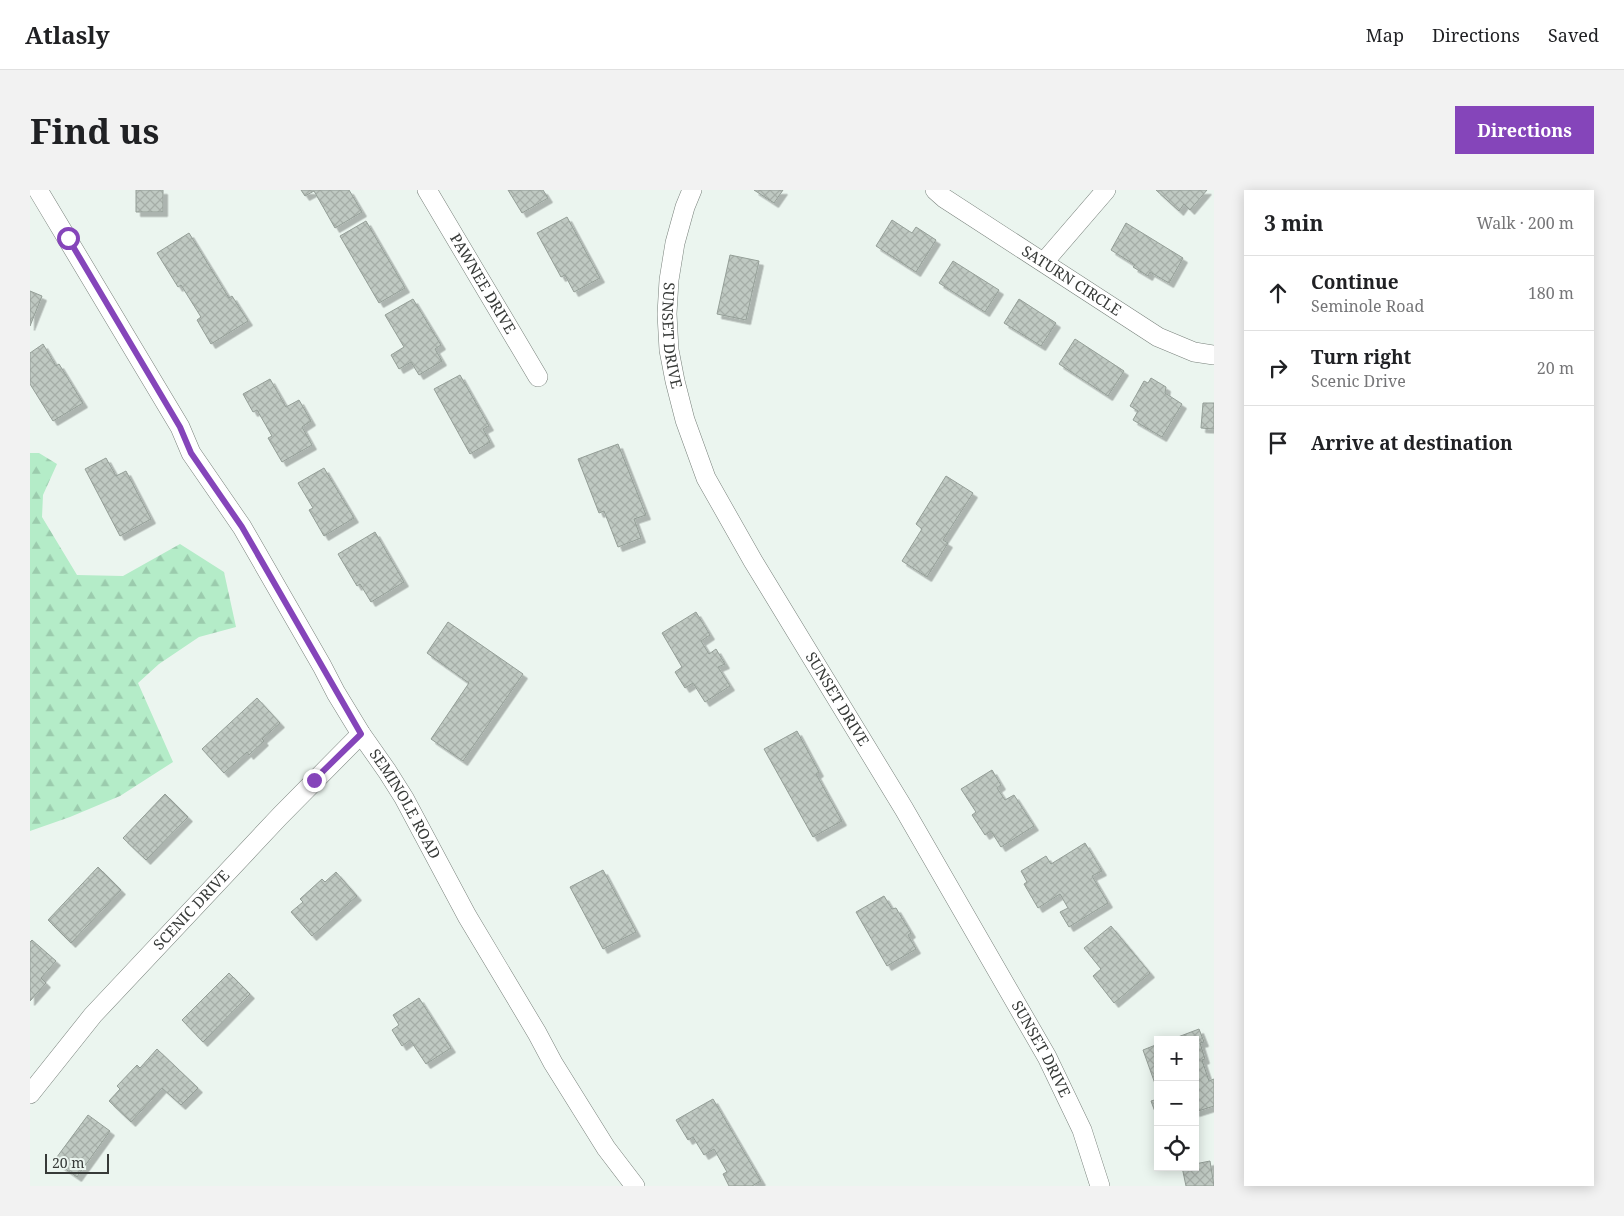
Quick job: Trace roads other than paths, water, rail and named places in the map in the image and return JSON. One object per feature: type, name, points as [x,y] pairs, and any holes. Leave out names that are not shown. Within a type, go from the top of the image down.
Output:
[{"type":"street","name":"SEMINOLE ROAD","points":[[38,190],[180,427],[191,453],[250,541],[361,734],[404,798],[467,916],[553,1063],[606,1148],[635,1186]]},
{"type":"street","name":"PAWNEE DRIVE","points":[[427,190],[538,377]]},
{"type":"street","name":"SUNSET DRIVE","points":[[692,190],[675,243],[669,280],[667,314],[669,350],[675,382],[685,420],[706,478],[752,561],[904,809],[1047,1057],[1082,1130],[1100,1186]]},
{"type":"street","name":"SATURN CIRCLE","points":[[935,190],[1158,337],[1194,352],[1214,355]]},
{"type":"street","points":[[1044,262],[1106,190]]},
{"type":"street","name":"SCENIC DRIVE","points":[[30,1094],[93,1015],[280,816],[361,734]]}]
